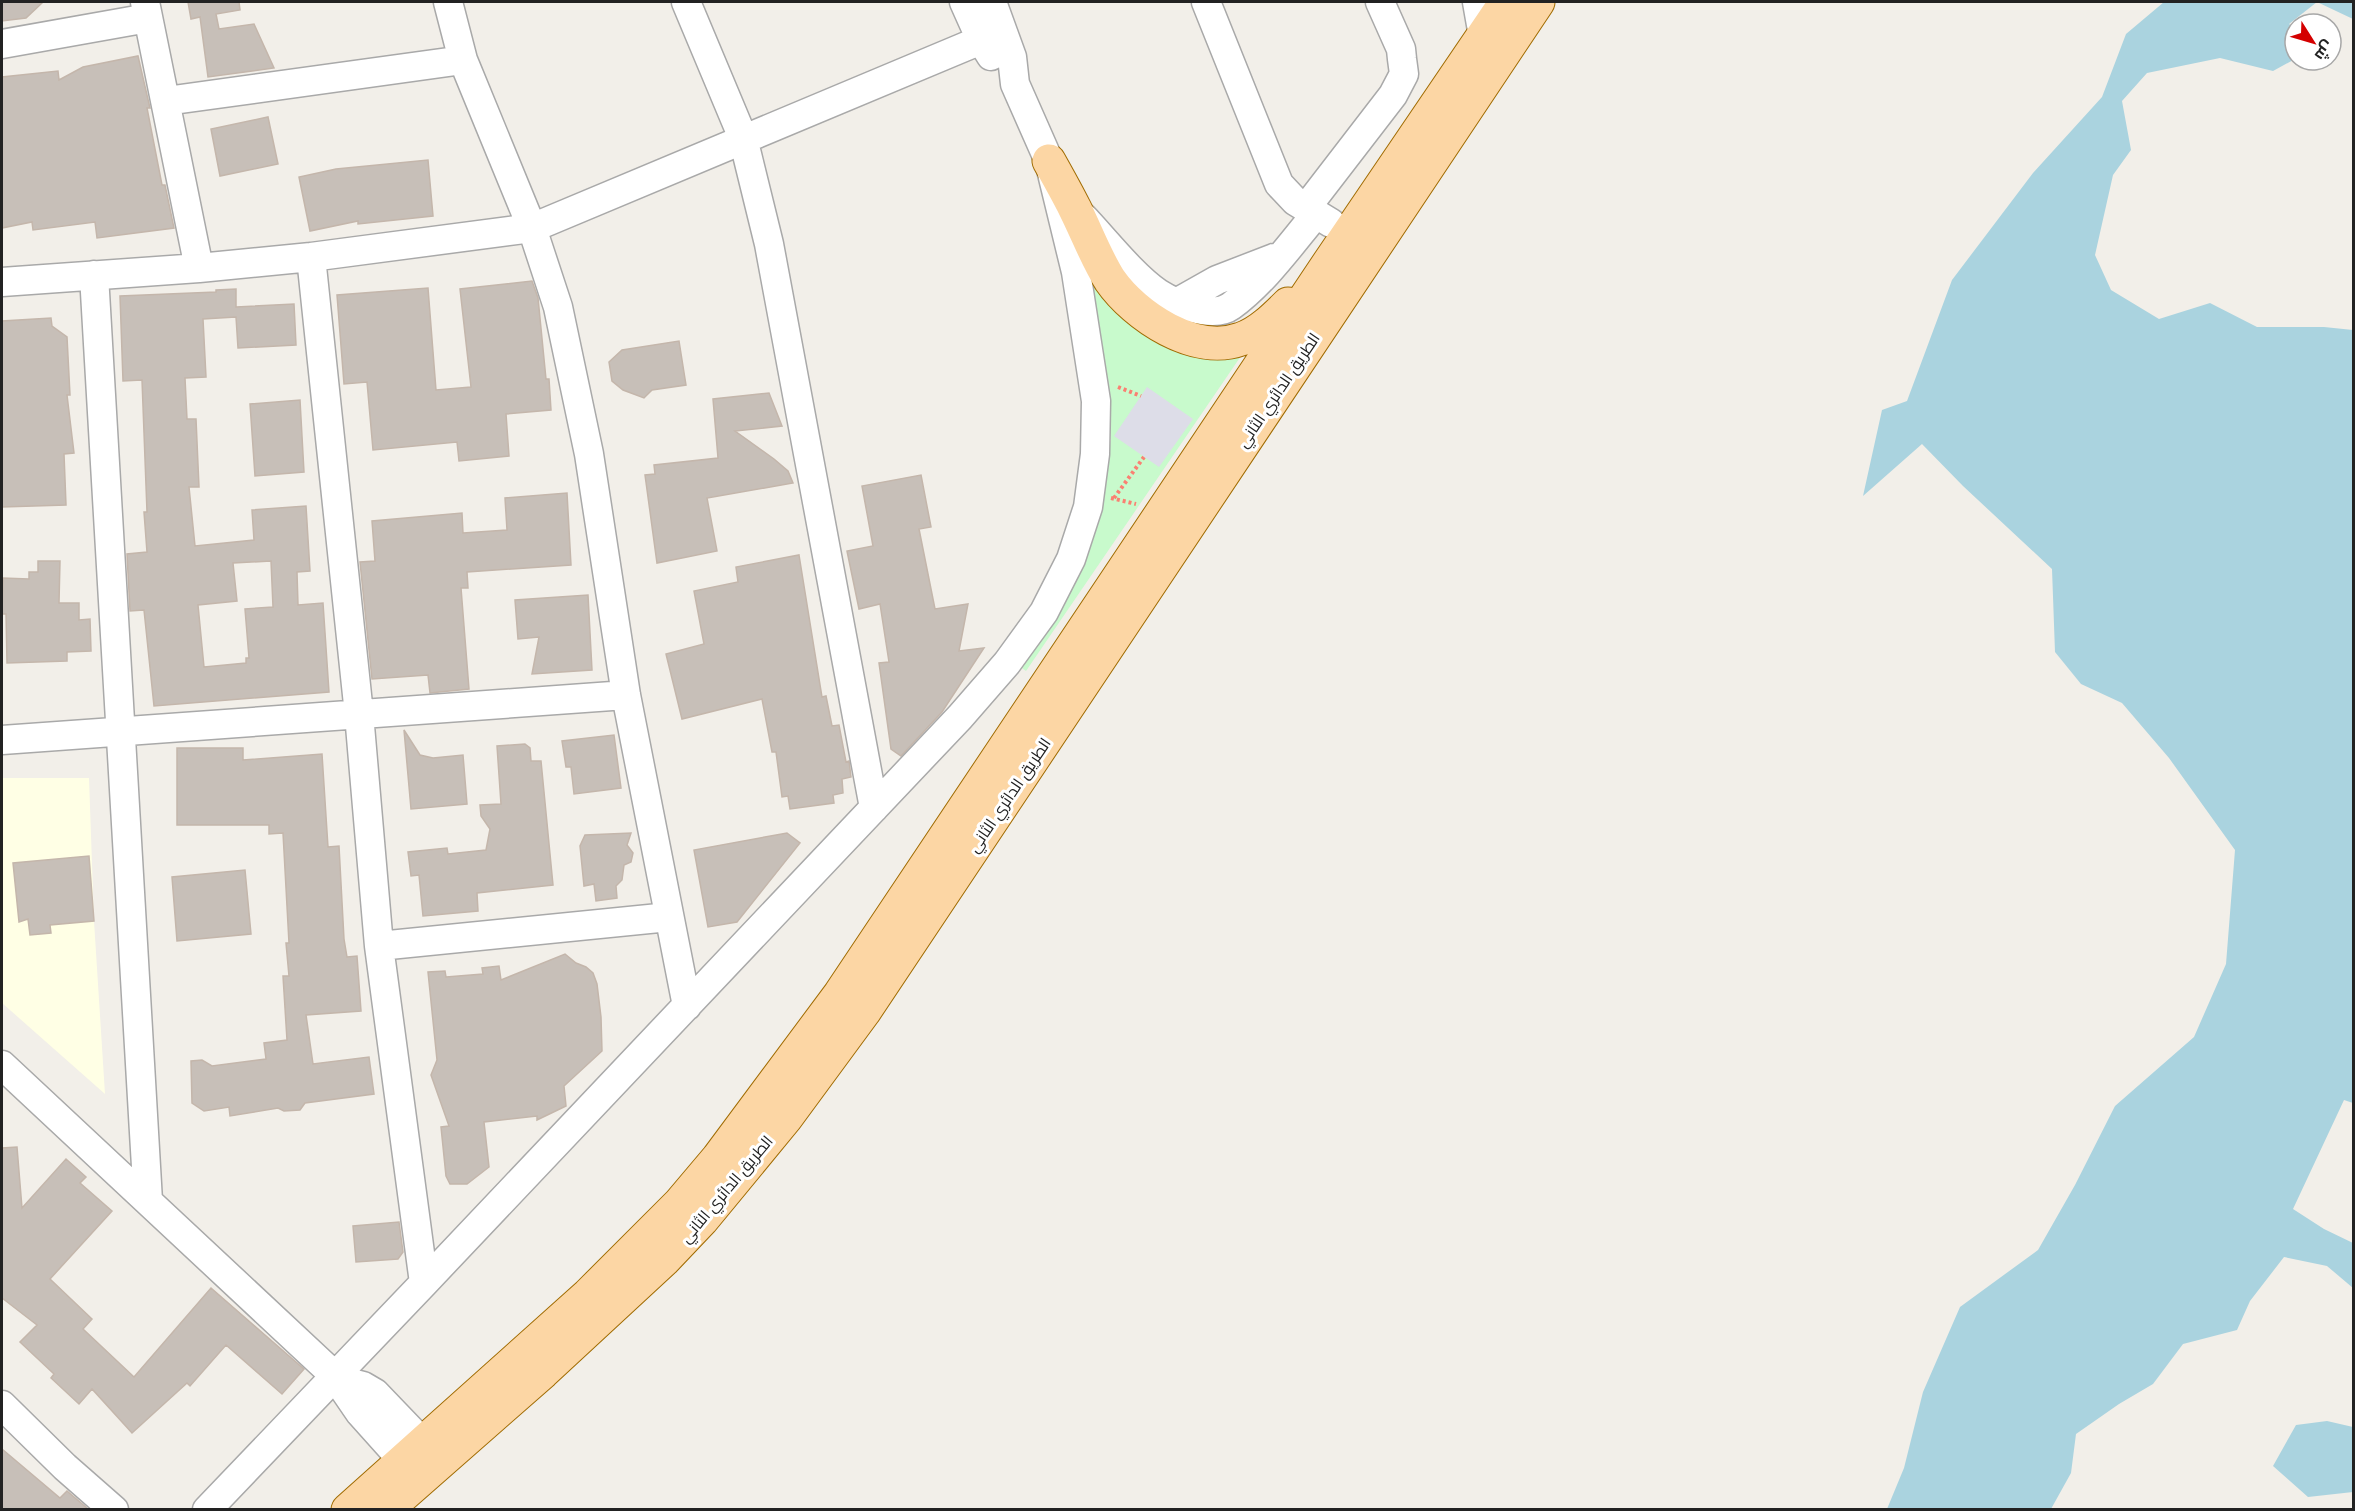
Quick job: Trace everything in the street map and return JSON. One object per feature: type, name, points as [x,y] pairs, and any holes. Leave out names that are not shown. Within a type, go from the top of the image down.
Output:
[{"type":"main road","name":"الطريق الدائري الثاني","points":[[386,1509],[613,1310],[702,1220],[786,1118],[864,1012],[1117,606],[1163,510],[1506,2]]},
{"type":"main road","name":"الطريق الدائري الثاني","points":[[348,1509],[588,1295],[672,1211],[718,1158],[840,994],[1117,606],[1538,2]]},
{"type":"main road","points":[[1049,161],[1111,280],[1133,307],[1156,324],[1198,340],[1228,342],[1240,340],[1251,334],[1274,318],[1328,264]]},
{"type":"street","points":[[448,2],[463,60],[532,228],[558,307],[588,454],[626,695],[687,1006]]},
{"type":"street","points":[[686,2],[743,138],[769,244],[874,807]]},
{"type":"street","points":[[207,1509],[337,1378],[424,1283],[960,717],[1007,663],[1044,612],[1071,559],[1088,507],[1102,496],[1095,454],[1096,401],[1076,272],[1049,161],[1015,84],[994,60],[981,40],[964,2]]},
{"type":"street","points":[[992,2],[1012,57],[1015,84]]},
{"type":"street","points":[[1206,2],[1279,184],[1295,201],[1348,234]]},
{"type":"street","points":[[1075,208],[1158,293],[1178,302],[1217,280],[1279,257],[1393,95],[1404,74],[1401,49],[1380,2]]},
{"type":"street","points":[[1477,2],[1483,36]]},
{"type":"street","points":[[2,44],[146,10],[199,268]]},
{"type":"street","points":[[2,282],[199,268],[311,257],[532,228],[981,40]]},
{"type":"street","points":[[165,101],[463,60]]},
{"type":"street","points":[[311,257],[359,714],[379,946],[424,1283]]},
{"type":"street","points":[[94,275],[148,1202]]},
{"type":"street","points":[[2,740],[626,695]]},
{"type":"street","points":[[379,946],[669,917]]},
{"type":"street","points":[[2,1065],[337,1378],[363,1386],[375,1393],[413,1452]]},
{"type":"street","points":[[2,1405],[65,1467],[114,1509]]},
{"type":"path","points":[[1102,496],[1144,457]]},
{"type":"path","points":[[1102,496],[1163,510]]},
{"type":"shaded area","points":[[1147,387],[1193,419],[1159,467],[1114,436]]},
{"type":"shaded area","points":[[2,778],[89,778],[94,921],[105,1094],[2,1003]]},
{"type":"green space","points":[[1085,276],[1133,327],[1172,349],[1241,356],[1026,671],[1018,665],[1102,494],[1111,439],[1107,384]]},
{"type":"water","points":[[2164,2],[2317,2],[2304,12],[2283,12],[2283,66],[2273,71],[2220,58],[2147,73],[2122,101],[2131,150],[2113,175],[2095,255],[2111,290],[2159,319],[2210,303],[2257,327],[2324,327],[2353,330],[2353,1103],[2344,1100],[2293,1209],[2324,1229],[2353,1243],[2353,1288],[2327,1266],[2284,1257],[2250,1301],[2237,1330],[2183,1344],[2153,1384],[2076,1434],[2071,1473],[2051,1509],[1887,1509],[1904,1468],[1923,1392],[1960,1307],[2038,1250],[2075,1185],[2115,1106],[2194,1037],[2226,964],[2235,850],[2169,758],[2122,703],[2081,684],[2055,652],[2052,569],[1963,486],[1922,444],[1863,496],[1882,410],[1907,401],[1952,280],[2033,173],[2102,97],[2126,34]]},
{"type":"water","points":[[2317,2],[2353,2],[2353,19],[2343,14],[2343,12]]},
{"type":"water","points":[[2327,1421],[2353,1427],[2353,1492],[2308,1497],[2273,1466],[2296,1425]]},
{"type":"building","points":[[2,2],[43,2],[26,18],[2,21]]},
{"type":"building","points":[[188,2],[239,2],[240,10],[216,14],[219,29],[254,24],[274,68],[208,77],[200,17],[191,19]]},
{"type":"building","points":[[138,56],[150,108],[147,108],[162,185],[165,185],[174,228],[97,238],[95,222],[33,230],[32,222],[2,228],[2,77],[58,71],[59,80],[83,67]]},
{"type":"building","points":[[268,117],[278,164],[220,176],[211,129]]},
{"type":"building","points":[[428,160],[433,216],[358,224],[358,221],[310,231],[299,177],[336,169]]},
{"type":"building","points":[[532,281],[538,298],[551,410],[506,414],[509,456],[459,461],[457,442],[373,450],[367,382],[344,384],[337,295],[428,288],[436,390],[471,387],[460,289]]},
{"type":"building","points":[[236,289],[236,307],[294,304],[296,345],[238,348],[236,317],[203,319],[206,377],[185,378],[187,419],[196,419],[199,487],[189,487],[195,546],[254,540],[252,510],[306,506],[310,571],[297,572],[298,605],[323,603],[329,692],[154,706],[144,610],[130,611],[127,554],[147,552],[144,512],[147,512],[142,380],[123,381],[120,296],[216,292],[216,290]],"holes":[[[271,561],[273,607],[245,609],[249,658],[246,658],[246,663],[204,667],[198,605],[237,601],[233,563]]]},
{"type":"building","points":[[51,318],[52,326],[67,337],[70,395],[67,395],[74,453],[64,454],[66,505],[2,507],[2,321]]},
{"type":"building","points":[[679,341],[686,385],[652,390],[644,398],[623,390],[612,381],[609,362],[622,350]]},
{"type":"building","points":[[769,393],[782,426],[735,431],[788,471],[793,483],[707,498],[717,551],[657,563],[645,475],[655,474],[654,465],[718,458],[713,399]]},
{"type":"building","points":[[300,400],[304,472],[255,476],[250,404]]},
{"type":"building","points":[[921,475],[931,527],[919,529],[935,609],[968,604],[959,651],[984,648],[942,712],[901,756],[891,749],[879,663],[889,662],[880,604],[859,609],[847,551],[873,546],[862,486]]},
{"type":"building","points":[[567,493],[571,565],[467,572],[468,588],[461,588],[469,689],[430,693],[428,675],[372,679],[360,562],[375,561],[372,521],[462,513],[463,533],[507,530],[505,498]]},
{"type":"building","points":[[799,555],[822,697],[826,696],[832,726],[839,725],[851,777],[842,779],[843,793],[833,795],[834,803],[790,809],[788,796],[782,797],[776,752],[772,752],[762,699],[682,719],[666,654],[704,644],[694,591],[738,582],[736,567]]},
{"type":"building","points":[[38,561],[60,561],[59,603],[79,603],[79,620],[90,619],[91,651],[67,652],[67,661],[7,663],[6,614],[2,614],[3,578],[29,579],[29,572],[38,572]]},
{"type":"building","points":[[588,595],[592,670],[532,674],[539,637],[518,639],[515,600]]},
{"type":"building","points":[[404,730],[420,755],[433,758],[463,755],[467,804],[411,809]]},
{"type":"building","points":[[614,735],[621,788],[574,794],[571,767],[566,767],[562,741]]},
{"type":"building","points":[[525,744],[530,748],[531,761],[541,761],[553,885],[477,893],[478,911],[423,916],[419,875],[411,876],[408,852],[447,848],[448,854],[486,850],[490,829],[481,816],[480,805],[501,804],[497,746]]},
{"type":"building","points":[[177,748],[243,748],[243,760],[322,754],[328,847],[339,846],[344,939],[347,957],[357,956],[361,1011],[306,1015],[313,1064],[369,1057],[374,1094],[305,1103],[300,1110],[284,1111],[278,1108],[230,1116],[229,1107],[204,1111],[192,1103],[191,1061],[202,1060],[212,1066],[266,1059],[264,1043],[287,1040],[283,976],[289,976],[286,943],[289,943],[283,833],[269,834],[269,825],[177,825]]},
{"type":"building","points":[[631,833],[627,845],[633,853],[631,862],[624,865],[622,880],[616,886],[617,898],[596,901],[594,884],[584,886],[580,846],[585,835]]},
{"type":"building","points":[[787,833],[800,843],[737,922],[708,927],[694,850]]},
{"type":"building","points":[[89,856],[94,921],[50,925],[51,933],[30,935],[28,919],[19,922],[13,863]]},
{"type":"building","points":[[245,870],[251,934],[177,941],[172,877]]},
{"type":"building","points":[[565,954],[593,973],[597,984],[601,1017],[602,1051],[564,1086],[566,1106],[537,1120],[537,1116],[484,1122],[489,1167],[467,1184],[450,1184],[446,1176],[441,1127],[449,1126],[431,1075],[437,1060],[428,972],[445,971],[446,977],[483,974],[482,968],[499,966],[501,980]]},
{"type":"building","points":[[17,1147],[22,1208],[66,1159],[86,1177],[80,1183],[112,1211],[50,1279],[92,1319],[83,1329],[134,1377],[211,1288],[304,1369],[282,1394],[226,1345],[190,1386],[187,1383],[132,1433],[92,1389],[79,1404],[51,1378],[54,1374],[20,1342],[37,1325],[2,1298],[2,1148]]},
{"type":"building","points":[[399,1222],[403,1252],[398,1259],[356,1262],[353,1226]]},
{"type":"building","points":[[2,1449],[60,1498],[67,1491],[88,1509],[2,1509]]}]
